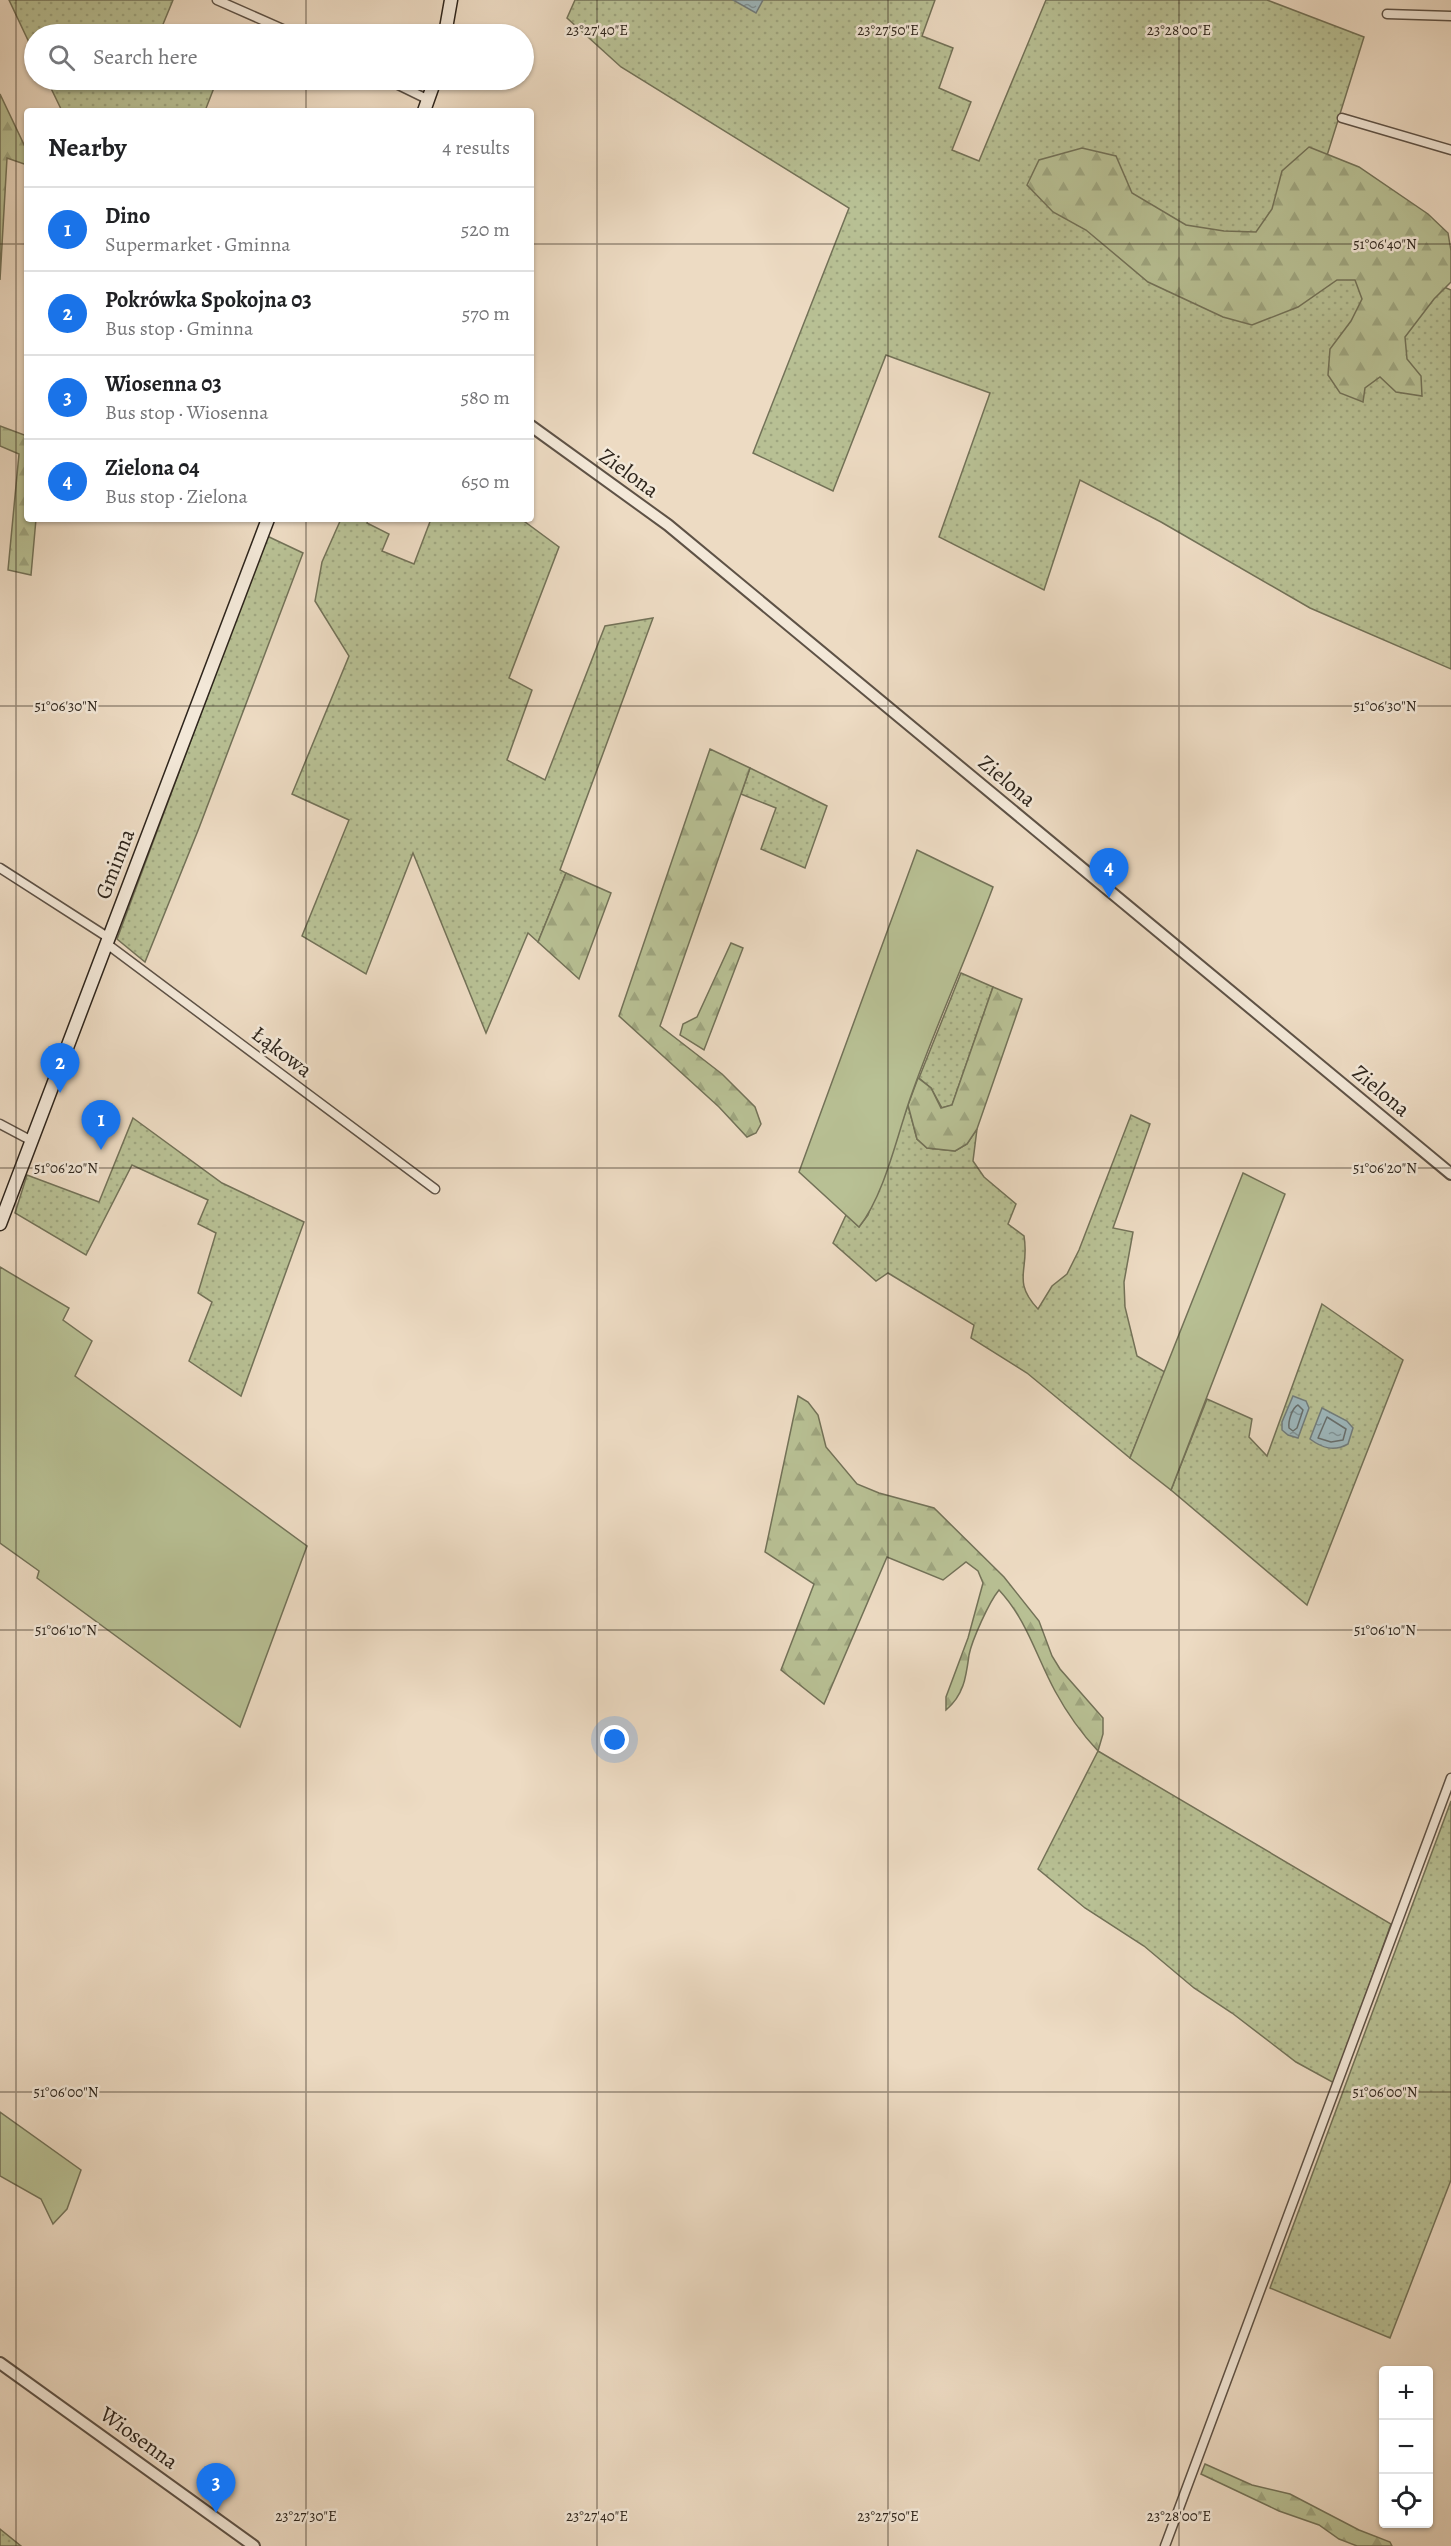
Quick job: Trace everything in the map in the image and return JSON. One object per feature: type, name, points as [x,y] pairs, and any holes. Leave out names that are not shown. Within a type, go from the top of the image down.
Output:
[{"type":"main road","points":[[447,24],[451,0]]},
{"type":"main road","points":[[427,105],[432,90]]},
{"type":"main road","name":"Gminna","points":[[0,1224],[267,522]]},
{"type":"street","points":[[217,0],[271,24]]},
{"type":"street","points":[[1387,15],[1451,16]]},
{"type":"street","points":[[404,90],[427,105]]},
{"type":"street","points":[[1342,118],[1451,150]]},
{"type":"street","name":"Zielona","points":[[534,428],[668,525],[1451,1174]]},
{"type":"street","name":"Łąkowa","points":[[0,868],[108,941],[435,1189]]},
{"type":"street","points":[[0,1124],[32,1141]]},
{"type":"street","points":[[1165,2546],[1451,1778]]},
{"type":"street","name":"Wiosenna","points":[[0,2363],[254,2546]]},
{"type":"green space","points":[[9,0],[173,0],[163,24],[24,24],[24,32]]},
{"type":"green space","points":[[575,0],[935,0],[922,36],[953,48],[939,88],[971,102],[952,150],[979,161],[1046,0],[1267,0],[1364,37],[1305,226],[1451,290],[1451,669],[1310,608],[1161,522],[1080,480],[1044,590],[939,537],[990,393],[886,355],[833,491],[753,453],[849,208],[621,67],[567,18]]},
{"type":"green space","points":[[52,90],[213,90],[206,108],[61,108]]},
{"type":"green space","points":[[0,94],[24,145],[24,164],[7,158],[0,280]]},
{"type":"green space","points":[[1309,147],[1359,167],[1428,214],[1448,233],[1451,251],[1451,282],[1434,299],[1405,337],[1407,359],[1421,376],[1422,396],[1396,392],[1380,377],[1365,388],[1363,402],[1340,393],[1328,375],[1330,349],[1351,321],[1362,299],[1355,280],[1337,280],[1298,307],[1252,325],[1223,317],[1148,282],[1086,230],[1053,212],[1027,185],[1039,160],[1082,148],[1116,156],[1132,193],[1186,225],[1224,231],[1256,232],[1272,209],[1282,171]]},
{"type":"green space","points":[[0,426],[24,435],[24,522],[36,522],[31,575],[8,570],[19,454],[0,446]]},
{"type":"green space","points":[[340,522],[367,522],[389,534],[382,551],[414,564],[430,522],[525,522],[559,547],[509,678],[532,690],[507,760],[545,780],[605,626],[653,618],[560,870],[566,873],[538,942],[528,933],[486,1033],[413,853],[366,974],[302,936],[349,820],[292,794],[349,656],[315,601],[322,562]]},
{"type":"green space","points":[[267,536],[303,553],[199,828],[145,962],[117,939]]},
{"type":"green space","points":[[710,749],[750,768],[660,1026],[722,1074],[755,1107],[761,1124],[756,1133],[747,1137],[719,1107],[619,1016]]},
{"type":"green space","points":[[750,768],[827,806],[805,868],[761,849],[776,808],[741,794]]},
{"type":"green space","points":[[917,850],[993,887],[921,1070],[890,1164],[876,1198],[859,1227],[799,1172]]},
{"type":"green space","points":[[566,873],[611,893],[579,979],[538,942]]},
{"type":"green space","points":[[731,943],[743,948],[704,1050],[680,1035],[683,1024],[697,1017]]},
{"type":"green space","points":[[961,973],[993,987],[952,1105],[942,1108],[931,1088],[919,1078]]},
{"type":"green space","points":[[993,987],[1022,999],[977,1129],[967,1144],[955,1151],[927,1148],[917,1139],[908,1105],[918,1078],[931,1088],[941,1108],[952,1105]]},
{"type":"green space","points":[[908,1105],[917,1139],[927,1148],[955,1151],[967,1144],[977,1129],[973,1161],[984,1177],[1016,1204],[1008,1224],[1024,1236],[1023,1282],[1030,1299],[1038,1309],[1052,1286],[1067,1274],[1079,1250],[1131,1115],[1150,1124],[1113,1228],[1133,1232],[1124,1282],[1125,1307],[1137,1356],[1165,1372],[1130,1458],[1027,1373],[971,1338],[974,1325],[888,1273],[876,1281],[833,1243],[846,1215],[859,1227],[868,1215]]},
{"type":"green space","points":[[133,1118],[222,1183],[304,1222],[241,1396],[189,1361],[212,1302],[198,1293],[216,1233],[198,1224],[208,1200],[132,1165],[86,1255],[15,1213],[27,1175],[99,1202]]},
{"type":"green space","points":[[1243,1173],[1285,1194],[1171,1490],[1130,1458]]},
{"type":"green space","points":[[0,1267],[69,1308],[63,1320],[92,1341],[75,1376],[307,1546],[240,1727],[37,1578],[39,1571],[0,1543]]},
{"type":"green space","points":[[1322,1304],[1403,1360],[1307,1605],[1171,1490],[1207,1399],[1252,1419],[1249,1437],[1267,1456]]},
{"type":"green space","points":[[798,1396],[808,1402],[818,1415],[826,1447],[857,1484],[879,1493],[934,1508],[1004,1577],[1039,1621],[1052,1656],[1060,1669],[1103,1718],[1103,1734],[1098,1751],[1064,1707],[1024,1626],[999,1590],[974,1640],[960,1692],[946,1710],[946,1697],[968,1638],[983,1583],[978,1571],[966,1562],[943,1580],[887,1557],[824,1704],[781,1670],[814,1584],[765,1552]]},
{"type":"green space","points":[[1098,1751],[1391,1924],[1334,2083],[1296,2062],[1232,2013],[1194,1988],[1144,1946],[1085,1908],[1038,1869]]},
{"type":"green space","points":[[1451,1801],[1451,2180],[1390,2338],[1270,2288]]},
{"type":"green space","points":[[0,2112],[81,2170],[67,2209],[53,2224],[41,2199],[0,2176]]},
{"type":"green space","points":[[1205,2464],[1252,2485],[1290,2494],[1359,2530],[1390,2542],[1392,2546],[1357,2546],[1339,2539],[1319,2525],[1279,2511],[1201,2474]]},
{"type":"green space","points":[[0,2529],[21,2546],[0,2546]]},
{"type":"water","points":[[733,0],[763,0],[756,13]]},
{"type":"water","points":[[1293,1396],[1306,1401],[1309,1408],[1298,1438],[1282,1430],[1282,1422]]},
{"type":"water","points":[[1322,1408],[1347,1421],[1353,1428],[1348,1444],[1338,1448],[1328,1448],[1310,1439]]},
{"type":"place","name":"Zielona 04","points":[[1109,898]]},
{"type":"place","name":"Pokrówka Spokojna 03","points":[[60,1093]]},
{"type":"place","name":"Dino","points":[[101,1150]]},
{"type":"place","name":"Wiosenna 03","points":[[216,2513]]}]
